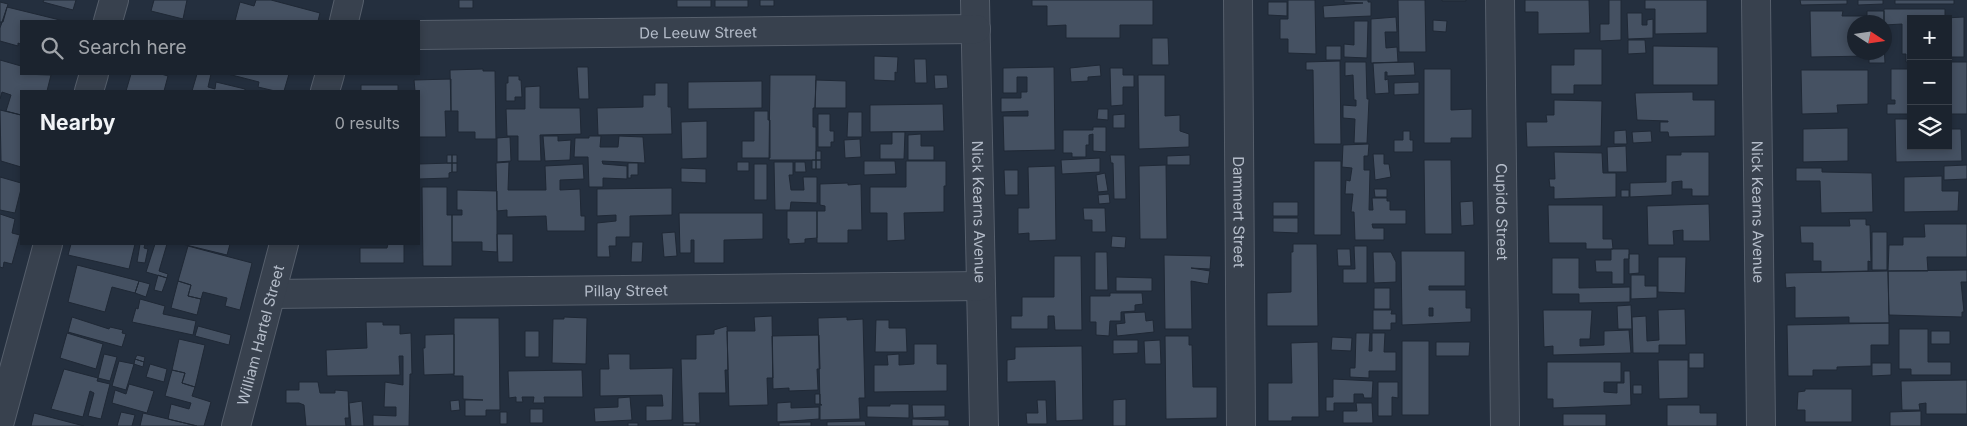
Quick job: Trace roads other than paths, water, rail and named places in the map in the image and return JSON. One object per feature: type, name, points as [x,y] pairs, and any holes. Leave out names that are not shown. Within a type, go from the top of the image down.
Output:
[{"type":"street","points":[[108,20],[114,0]]},
{"type":"street","points":[[344,20],[349,0]]},
{"type":"street","name":"Nick Kearns Avenue","points":[[975,0],[984,426]]},
{"type":"street","name":"Dammert Street","points":[[1238,0],[1241,426]]},
{"type":"street","name":"Cupido Street","points":[[1500,0],[1504,426]]},
{"type":"street","name":"Nick Kearns Avenue","points":[[1756,0],[1762,426]]},
{"type":"street","name":"De Leeuw Street","points":[[420,35],[976,29]]},
{"type":"street","points":[[89,90],[94,75]]},
{"type":"street","points":[[325,90],[330,75]]},
{"type":"street","points":[[0,421],[48,245]]},
{"type":"street","name":"William Hartel Street","points":[[236,426],[284,245]]},
{"type":"street","name":"Pillay Street","points":[[271,294],[981,286]]}]
